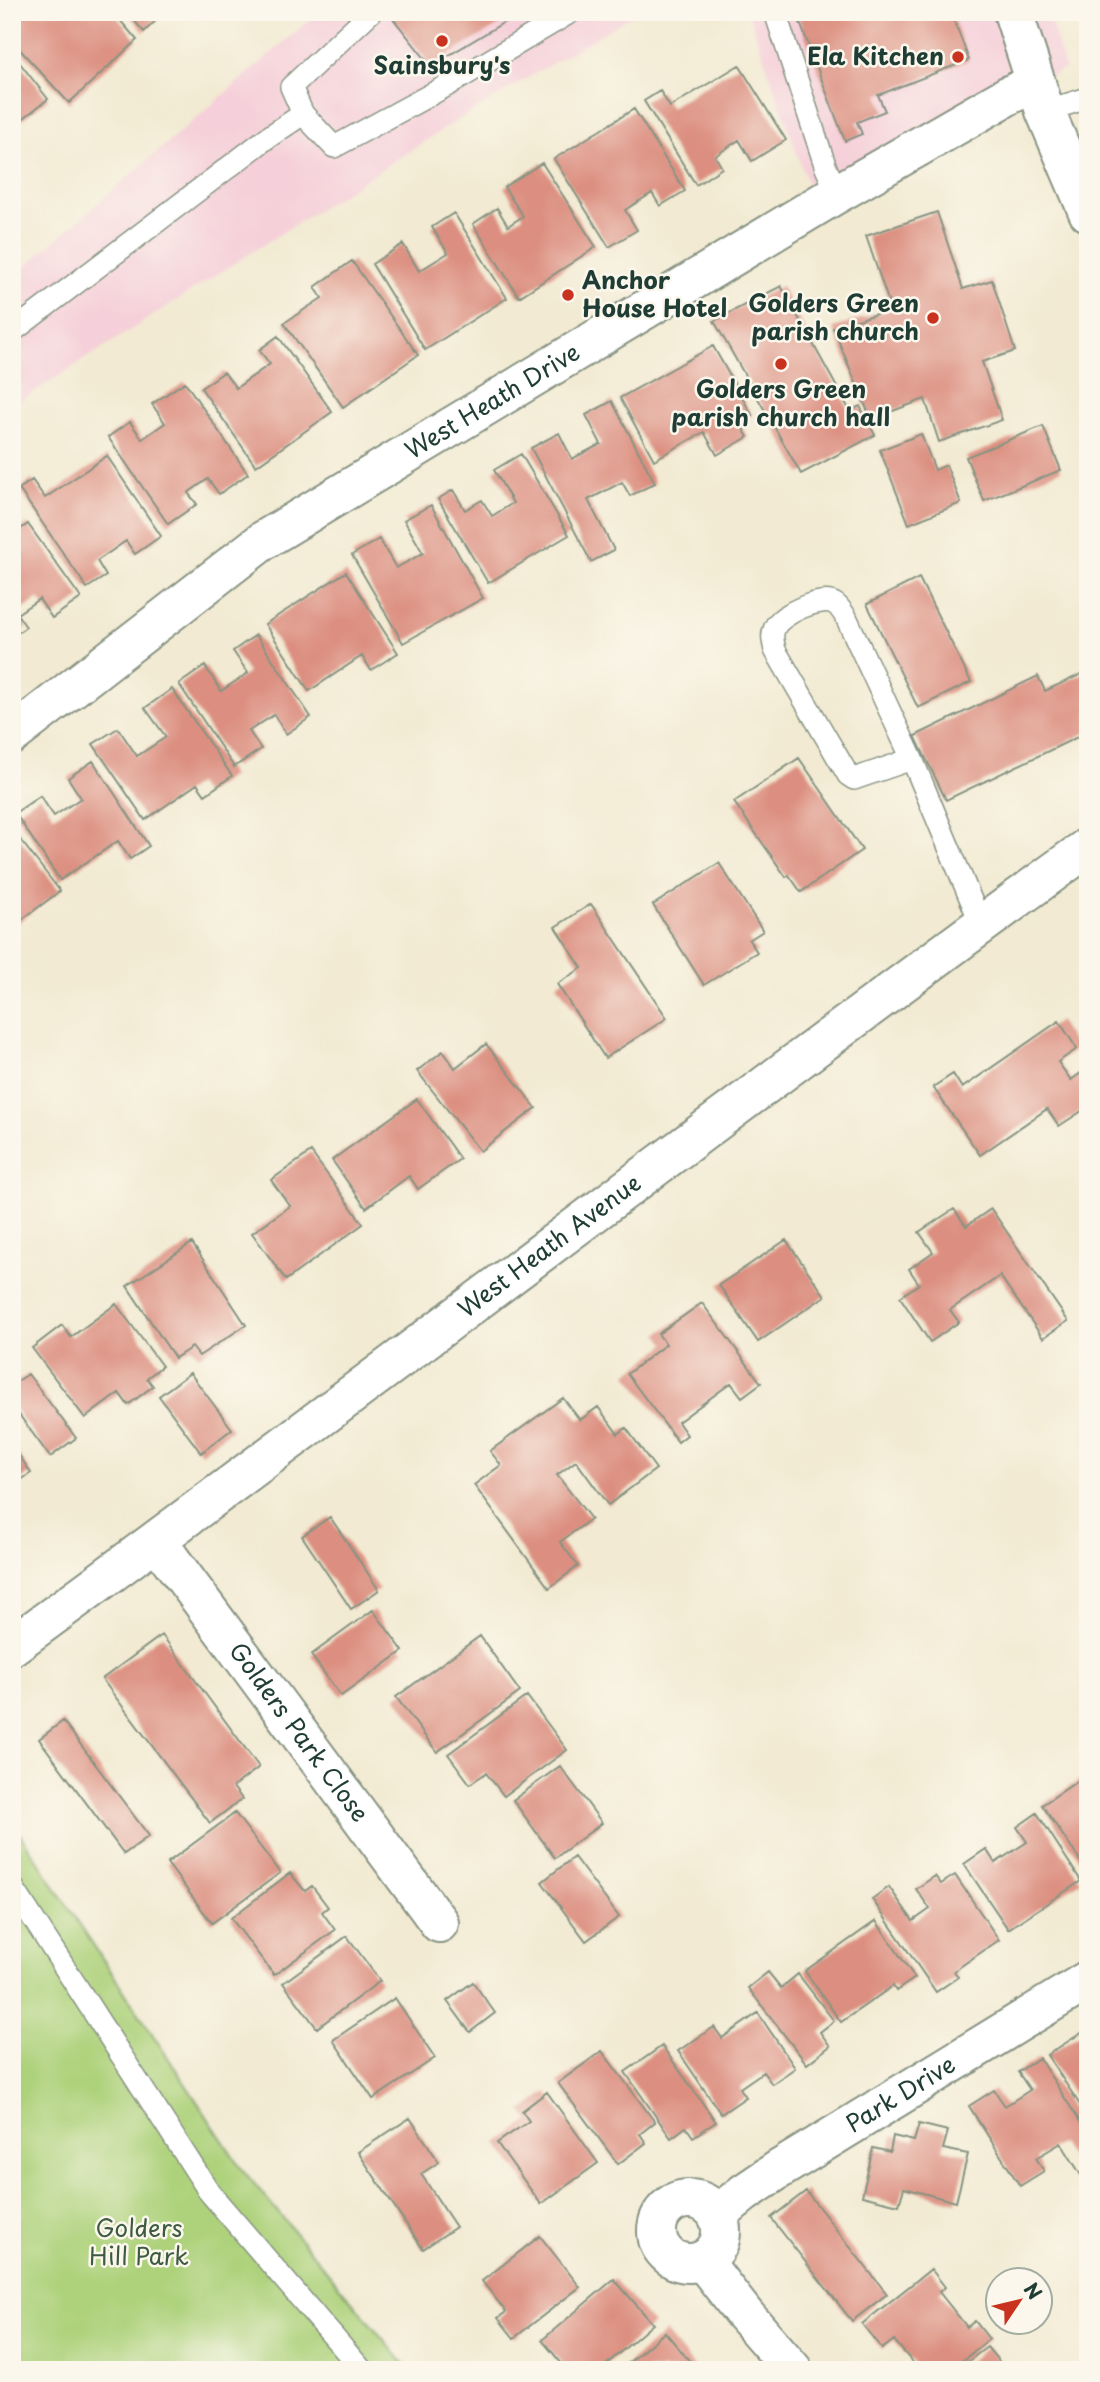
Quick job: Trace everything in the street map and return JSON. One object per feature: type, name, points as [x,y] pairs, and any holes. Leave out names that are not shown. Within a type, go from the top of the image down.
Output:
[{"type":"street","points":[[1013,12],[1040,97],[1088,212]]},
{"type":"street","name":"West Heath Drive","points":[[12,735],[264,540],[838,194],[998,102],[1040,97]]},
{"type":"street","name":"West Heath Avenue","points":[[12,1646],[157,1541],[1088,846]]},
{"type":"street","name":"Golders Park Close","points":[[157,1541],[439,1923]]},
{"type":"street","name":"Park Drive","points":[[714,2237],[744,2193],[1088,1980]]},
{"type":"street","points":[[714,2237],[691,2264],[677,2262],[666,2255],[658,2242],[657,2228],[662,2213],[670,2204],[680,2199],[694,2199],[709,2205],[714,2237],[746,2315],[793,2370]]},
{"type":"lane","points":[[371,12],[291,87],[303,114],[334,147],[450,84],[571,12]]},
{"type":"lane","points":[[775,12],[826,168],[838,194]]},
{"type":"lane","points":[[1040,97],[1088,98]]},
{"type":"lane","points":[[12,332],[267,138],[303,114]]},
{"type":"lane","points":[[912,759],[863,777],[854,779],[848,775],[775,650],[772,638],[780,618],[811,603],[825,600],[836,604],[854,632],[912,759],[981,924]]},
{"type":"lane","points":[[12,1886],[209,2193],[362,2370]]},
{"type":"shaded area","points":[[319,12],[638,12],[461,118],[12,406],[12,278]]},
{"type":"shaded area","points":[[748,12],[1048,12],[1065,69],[1009,95],[817,206]]},
{"type":"green space","name":"Golders Hill Park","points":[[12,1822],[241,2168],[409,2370],[12,2370]]},
{"type":"building","points":[[12,12],[113,12],[137,40],[69,103],[12,41]]},
{"type":"building","points":[[127,12],[165,12],[144,32]]},
{"type":"building","name":"Sainsbury's","points":[[397,12],[521,12],[431,66],[392,17]]},
{"type":"building","points":[[796,12],[951,12],[969,60],[878,95],[885,111],[857,122],[862,134],[845,141]]},
{"type":"building","points":[[12,53],[48,99],[16,124],[12,119]]},
{"type":"building","points":[[739,65],[786,140],[752,161],[739,140],[715,156],[722,168],[696,185],[644,101],[660,91],[670,107]]},
{"type":"building","points":[[634,109],[685,191],[660,206],[652,193],[625,210],[637,230],[609,247],[554,159]]},
{"type":"building","points":[[542,163],[596,247],[519,297],[473,224],[497,208],[508,226],[523,216],[504,187]]},
{"type":"building","name":"Golders Green parish church","points":[[937,212],[963,289],[992,280],[1015,351],[982,362],[1002,420],[939,442],[925,399],[871,419],[833,328],[891,309],[866,236]]},
{"type":"building","points":[[454,213],[507,298],[425,350],[372,264],[403,244],[419,271],[448,253],[432,227]]},
{"type":"building","points":[[352,261],[418,355],[343,407],[284,323],[322,298],[315,287]]},
{"type":"building","name":"Golders Green parish church hall","points":[[781,286],[850,411],[860,406],[875,435],[801,474],[714,321]]},
{"type":"building","points":[[278,336],[332,412],[256,466],[201,388],[224,372],[236,388],[270,364],[259,350]]},
{"type":"building","points":[[713,346],[752,415],[739,422],[748,437],[717,455],[704,432],[654,460],[620,398]]},
{"type":"building","points":[[185,382],[248,474],[219,494],[208,479],[188,493],[197,504],[168,524],[108,437],[130,422],[142,439],[165,423],[152,404]]},
{"type":"building","points":[[612,401],[655,483],[630,496],[622,482],[588,500],[614,550],[591,562],[531,448],[559,433],[572,459],[601,444],[586,415]]},
{"type":"building","points":[[1043,426],[1061,470],[984,501],[966,457]]},
{"type":"building","points":[[921,434],[935,470],[946,465],[961,503],[909,524],[880,450]]},
{"type":"building","points":[[521,454],[569,535],[488,583],[438,499],[453,490],[465,510],[482,500],[492,516],[513,503],[494,470]]},
{"type":"building","points":[[107,456],[161,536],[135,554],[126,541],[97,561],[106,576],[87,588],[19,489],[32,480],[45,498]]},
{"type":"building","points":[[431,505],[483,598],[403,643],[352,555],[379,539],[396,568],[423,553],[404,520]]},
{"type":"building","points":[[28,524],[81,598],[52,618],[39,599],[17,614],[26,627],[12,637],[12,535]]},
{"type":"building","points":[[346,572],[398,653],[371,670],[362,656],[309,691],[265,624]]},
{"type":"building","points":[[919,578],[971,682],[918,708],[867,604]]},
{"type":"building","points":[[256,635],[311,717],[286,734],[274,715],[249,731],[261,749],[234,767],[179,684],[205,666],[221,691],[248,673],[233,651]]},
{"type":"building","points":[[1088,671],[1088,732],[946,800],[915,736],[1038,676],[1045,691]]},
{"type":"building","points":[[172,689],[232,776],[205,795],[197,784],[145,820],[93,744],[118,728],[137,756],[166,737],[145,708]]},
{"type":"building","points":[[799,758],[862,850],[801,892],[789,875],[786,877],[734,802]]},
{"type":"building","points":[[93,761],[149,846],[130,859],[118,841],[60,880],[15,813],[40,796],[54,816],[81,798],[68,778]]},
{"type":"building","points":[[12,829],[60,891],[12,927]]},
{"type":"building","points":[[719,863],[763,931],[749,940],[757,952],[704,985],[653,905]]},
{"type":"building","points":[[591,904],[667,1018],[605,1058],[557,984],[582,968],[555,927]]},
{"type":"building","points":[[1059,1021],[1077,1049],[1058,1062],[1071,1080],[1088,1068],[1088,1107],[1059,1126],[1047,1109],[980,1155],[933,1087],[953,1074],[962,1088]]},
{"type":"building","points":[[486,1044],[536,1108],[480,1151],[417,1071],[443,1051],[455,1068]]},
{"type":"building","points":[[417,1099],[460,1159],[418,1189],[409,1176],[366,1208],[332,1160]]},
{"type":"building","points":[[311,1152],[363,1224],[286,1280],[252,1233],[290,1206],[271,1180]]},
{"type":"building","points":[[954,1209],[966,1226],[991,1209],[1068,1321],[1043,1338],[1000,1276],[950,1310],[959,1322],[930,1342],[900,1297],[919,1284],[909,1269],[933,1252],[919,1232]]},
{"type":"building","points":[[786,1240],[825,1296],[758,1342],[719,1285]]},
{"type":"building","points":[[192,1243],[246,1325],[199,1356],[192,1347],[175,1358],[127,1286]]},
{"type":"building","points":[[702,1303],[761,1383],[742,1397],[731,1383],[678,1422],[687,1435],[678,1442],[627,1374],[666,1344],[658,1334]]},
{"type":"building","points":[[116,1304],[162,1366],[147,1378],[153,1386],[128,1405],[119,1393],[85,1418],[32,1348],[62,1325],[71,1337]]},
{"type":"building","points":[[190,1373],[232,1429],[201,1453],[159,1396]]},
{"type":"building","points":[[28,1374],[76,1438],[50,1457],[12,1405],[12,1385]]},
{"type":"building","points":[[563,1398],[580,1420],[598,1407],[618,1434],[626,1428],[656,1469],[608,1505],[576,1461],[557,1475],[591,1519],[560,1542],[578,1566],[549,1588],[474,1485],[501,1465],[490,1451]]},
{"type":"building","points":[[12,1445],[31,1473],[12,1486]]},
{"type":"building","points":[[330,1517],[379,1590],[351,1609],[302,1536]]},
{"type":"building","points":[[373,1610],[403,1651],[341,1696],[311,1655]]},
{"type":"building","points":[[162,1635],[259,1767],[233,1787],[242,1799],[210,1823],[102,1679]]},
{"type":"building","points":[[480,1636],[520,1692],[437,1752],[396,1697]]},
{"type":"building","points":[[527,1696],[567,1750],[504,1796],[486,1773],[470,1784],[448,1754]]},
{"type":"building","points":[[63,1721],[149,1836],[124,1854],[39,1739]]},
{"type":"building","points":[[560,1766],[602,1823],[555,1858],[513,1800]]},
{"type":"building","points":[[1088,1774],[1088,1872],[1042,1805]]},
{"type":"building","points":[[235,1813],[280,1873],[212,1923],[167,1863]]},
{"type":"building","points":[[1037,1813],[1081,1881],[1008,1929],[964,1864],[986,1849],[995,1863],[1027,1842],[1017,1827]]},
{"type":"building","points":[[574,1857],[619,1917],[586,1941],[542,1882]]},
{"type":"building","points":[[290,1873],[305,1891],[312,1886],[328,1907],[322,1912],[335,1930],[274,1975],[231,1918]]},
{"type":"building","points":[[955,1875],[999,1940],[954,1971],[958,1977],[936,1992],[872,1899],[889,1887],[913,1921],[930,1909],[916,1889],[935,1876],[941,1884]]},
{"type":"building","points":[[876,1921],[915,1978],[896,1991],[893,1986],[841,2022],[805,1971]]},
{"type":"building","points":[[347,1936],[380,1981],[317,2028],[283,1983]]},
{"type":"building","points":[[768,1972],[781,1988],[798,1974],[834,2021],[820,2032],[830,2046],[807,2064],[748,1988]]},
{"type":"building","points":[[473,1982],[495,2013],[470,2032],[447,2001]]},
{"type":"building","points":[[395,1998],[435,2058],[373,2099],[333,2040]]},
{"type":"building","points":[[758,2013],[795,2068],[772,2084],[763,2072],[740,2088],[746,2097],[721,2114],[678,2051],[714,2027],[722,2038]]},
{"type":"building","points":[[1086,2030],[1088,2112],[1086,2114],[1047,2055]]},
{"type":"building","points":[[662,2046],[716,2122],[693,2137],[686,2127],[671,2138],[625,2072]]},
{"type":"building","points":[[602,2051],[655,2122],[640,2134],[646,2143],[618,2164],[558,2083]]},
{"type":"building","points":[[1039,2058],[1088,2134],[1088,2170],[1081,2175],[1061,2143],[1036,2158],[1044,2171],[1020,2186],[969,2106],[994,2090],[1005,2106],[1030,2090],[1018,2072]]},
{"type":"building","points":[[547,2092],[598,2163],[541,2204],[497,2143],[529,2121],[522,2111]]},
{"type":"building","points":[[410,2118],[439,2162],[421,2174],[456,2227],[423,2249],[358,2152]]},
{"type":"building","points":[[919,2124],[948,2131],[943,2149],[968,2154],[956,2202],[904,2188],[899,2205],[862,2196],[873,2148],[890,2152],[893,2136],[914,2141]]},
{"type":"building","points":[[806,2191],[887,2294],[852,2321],[771,2218]]},
{"type":"building","points":[[540,2236],[580,2287],[514,2338],[498,2318],[506,2312],[482,2281]]},
{"type":"building","points":[[931,2269],[945,2287],[939,2292],[967,2327],[975,2321],[984,2336],[989,2339],[951,2370],[907,2370],[914,2364],[894,2340],[882,2349],[862,2324]]},
{"type":"building","points":[[614,2279],[653,2324],[600,2370],[567,2370],[542,2340]]},
{"type":"building","points":[[665,2332],[697,2370],[620,2370]]},
{"type":"building","points":[[987,2347],[1006,2370],[958,2370],[975,2356]]},
{"type":"place","name":"Sainsbury's","points":[[442,41]]},
{"type":"place","name":"Ela Kitchen","points":[[958,57]]},
{"type":"place","name":"Anchor House Hotel","points":[[568,295]]},
{"type":"place","name":"Golders Green parish church","points":[[933,318]]},
{"type":"place","name":"Golders Green parish church hall","points":[[781,364]]}]
